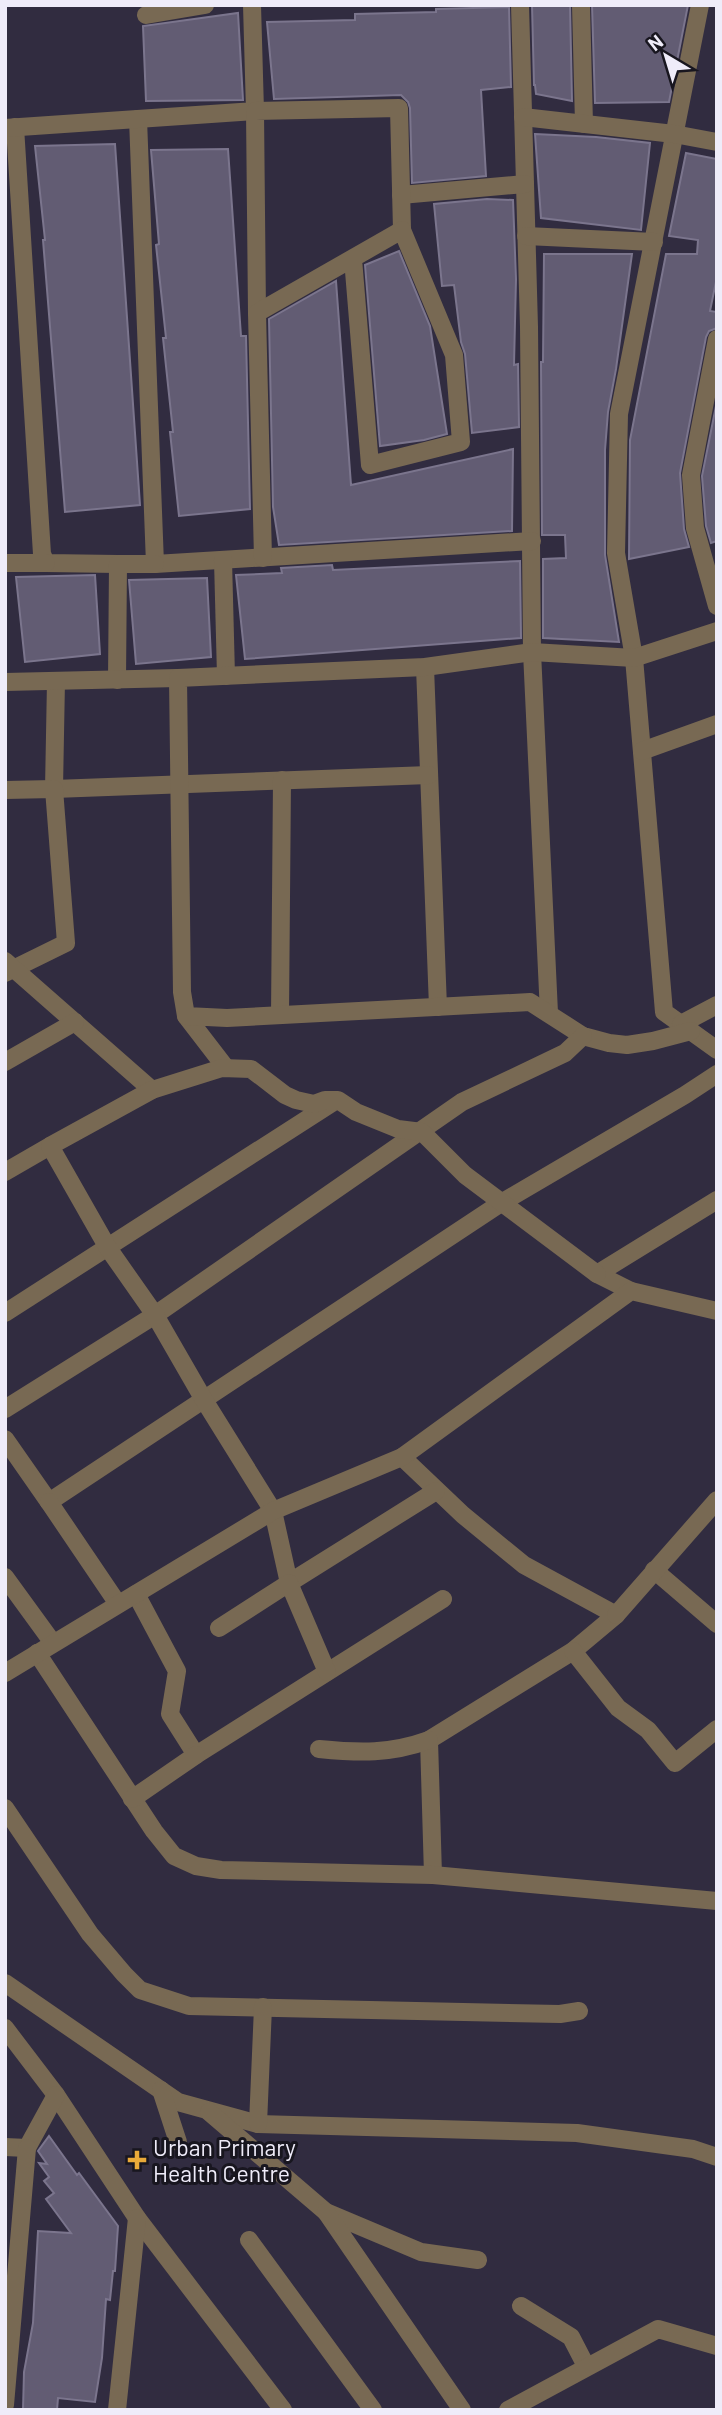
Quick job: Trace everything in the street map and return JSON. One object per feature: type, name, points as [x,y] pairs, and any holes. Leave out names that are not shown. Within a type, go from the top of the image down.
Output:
[{"type":"street","points":[[146,15],[205,5]]},
{"type":"street","points":[[252,5],[263,558]]},
{"type":"street","points":[[520,5],[527,236],[532,652],[549,1013]]},
{"type":"street","points":[[581,5],[584,124]]},
{"type":"street","points":[[700,5],[620,414],[616,553],[634,658],[664,1012],[717,1050]]},
{"type":"street","points":[[46,563],[42,554],[10,127],[255,111],[398,108],[402,230],[454,355],[461,442],[370,465],[353,259]]},
{"type":"street","points":[[523,117],[674,134],[717,142]]},
{"type":"street","points":[[138,119],[155,564]]},
{"type":"street","points":[[401,195],[525,184]]},
{"type":"street","points":[[257,313],[402,230]]},
{"type":"street","points":[[527,236],[654,242]]},
{"type":"street","points":[[717,339],[691,475],[695,528],[717,606]]},
{"type":"street","points":[[5,563],[155,564],[532,541]]},
{"type":"street","points":[[223,560],[226,676]]},
{"type":"street","points":[[117,680],[118,564]]},
{"type":"street","points":[[5,682],[178,678],[425,667],[532,652],[634,658],[717,631]]},
{"type":"street","points":[[425,667],[438,1007]]},
{"type":"street","points":[[178,678],[182,992],[186,1016],[226,1068]]},
{"type":"street","points":[[56,681],[54,789],[66,943],[8,967],[152,1090]]},
{"type":"street","points":[[642,751],[717,724]]},
{"type":"street","points":[[5,790],[429,775]]},
{"type":"street","points":[[280,1016],[282,780]]},
{"type":"street","points":[[186,1016],[280,1016],[530,1002],[583,1036],[627,1045],[653,1041],[686,1028],[717,1005]]},
{"type":"street","points":[[5,1062],[75,1023]]},
{"type":"street","points":[[5,1409],[155,1315],[462,1102],[565,1053],[583,1036]]},
{"type":"street","points":[[5,1172],[152,1090],[226,1068],[251,1069],[285,1095],[296,1100],[314,1104],[338,1100],[356,1112],[398,1129],[422,1132],[465,1175],[597,1274],[631,1291],[717,1311]]},
{"type":"street","points":[[48,1502],[501,1203],[717,1074]]},
{"type":"street","points":[[5,1313],[338,1100]]},
{"type":"street","points":[[50,1146],[108,1248],[155,1315],[273,1511],[289,1583],[327,1672]]},
{"type":"street","points":[[597,1274],[717,1200]]},
{"type":"street","points":[[5,1673],[273,1511],[402,1457],[631,1291]]},
{"type":"street","points":[[5,1438],[118,1604]]},
{"type":"street","points":[[402,1457],[436,1491],[524,1564],[616,1615]]},
{"type":"street","points":[[219,1628],[436,1491]]},
{"type":"street","points":[[319,1749],[361,1754],[403,1749],[429,1740],[573,1651],[616,1615],[717,1500]]},
{"type":"street","points":[[654,1570],[717,1624]]},
{"type":"street","points":[[5,1577],[53,1643]]},
{"type":"street","points":[[136,1594],[177,1671],[170,1714],[196,1755]]},
{"type":"street","points":[[132,1799],[196,1755],[443,1599]]},
{"type":"street","points":[[573,1651],[618,1708],[648,1730],[675,1763],[717,1728]]},
{"type":"street","points":[[37,1653],[132,1799],[174,1856],[196,1866],[256,1872],[433,1875],[717,1901]]},
{"type":"street","points":[[429,1740],[433,1875]]},
{"type":"street","points":[[5,1808],[90,1934],[139,1990],[189,2006],[560,2014],[579,2011]]},
{"type":"street","points":[[5,1983],[178,2102],[258,2123],[577,2133],[693,2149],[717,2157]]},
{"type":"street","points":[[258,2123],[263,2007]]},
{"type":"street","points":[[6,2031],[56,2095],[137,2218],[283,2410]]},
{"type":"street","points":[[161,2091],[178,2142]]},
{"type":"street","points":[[5,2405],[27,2148],[56,2095]]},
{"type":"street","points":[[207,2110],[326,2212],[462,2410]]},
{"type":"street","points":[[5,2147],[27,2148]]},
{"type":"street","points":[[326,2212],[421,2252],[478,2260]]},
{"type":"street","points":[[117,2410],[137,2218]]},
{"type":"street","points":[[249,2240],[373,2410]]},
{"type":"street","points":[[521,2305],[571,2337],[586,2366]]},
{"type":"street","points":[[508,2410],[658,2329],[717,2346]]},
{"type":"building","points":[[532,5],[570,5],[572,101],[536,94]]},
{"type":"building","points":[[592,5],[688,5],[669,102],[595,103]]},
{"type":"building","points":[[509,7],[511,87],[481,90],[486,176],[412,183],[410,108],[401,95],[274,99],[267,22],[355,20],[355,14]]},
{"type":"building","points":[[238,13],[243,100],[146,101],[143,26]]},
{"type":"building","points":[[535,134],[650,143],[641,230],[541,218]]},
{"type":"building","points":[[115,144],[140,505],[65,512],[45,240],[35,146]]},
{"type":"building","points":[[228,149],[241,336],[246,336],[250,509],[179,516],[170,432],[173,432],[163,338],[166,338],[156,245],[159,244],[151,150]]},
{"type":"building","points":[[686,153],[717,159],[717,277],[710,311],[717,312],[717,328],[709,331],[706,337],[680,473],[684,529],[689,547],[629,559],[630,440],[666,254],[697,254],[698,240],[669,236]]},
{"type":"building","points":[[487,199],[513,200],[516,279],[514,365],[518,364],[519,427],[472,433],[465,354],[454,285],[442,286],[434,204]]},
{"type":"building","points":[[399,251],[430,326],[447,434],[380,446],[365,265]]},
{"type":"building","points":[[544,254],[632,254],[608,412],[605,450],[605,555],[619,642],[543,638],[543,559],[566,558],[565,535],[542,535],[541,362]]},
{"type":"building","points":[[336,281],[351,485],[513,449],[512,531],[279,545],[273,507],[269,319]]},
{"type":"building","points":[[717,401],[717,541],[711,543],[706,526],[702,476]]},
{"type":"building","points":[[520,561],[521,638],[245,659],[236,575],[282,573],[281,568],[332,565],[333,570]]},
{"type":"building","points":[[95,575],[100,654],[25,662],[16,577]]},
{"type":"building","points":[[207,578],[211,657],[136,664],[129,580]]},
{"type":"building","points":[[49,2136],[118,2226],[115,2271],[110,2300],[106,2299],[102,2358],[95,2402],[58,2398],[57,2410],[23,2410],[24,2372],[33,2323],[38,2231],[71,2233],[46,2199],[54,2193],[44,2181],[49,2177],[39,2163],[47,2164],[38,2151]]},
{"type":"place","name":"Urban Primary Health Centre","points":[[137,2160]]}]
